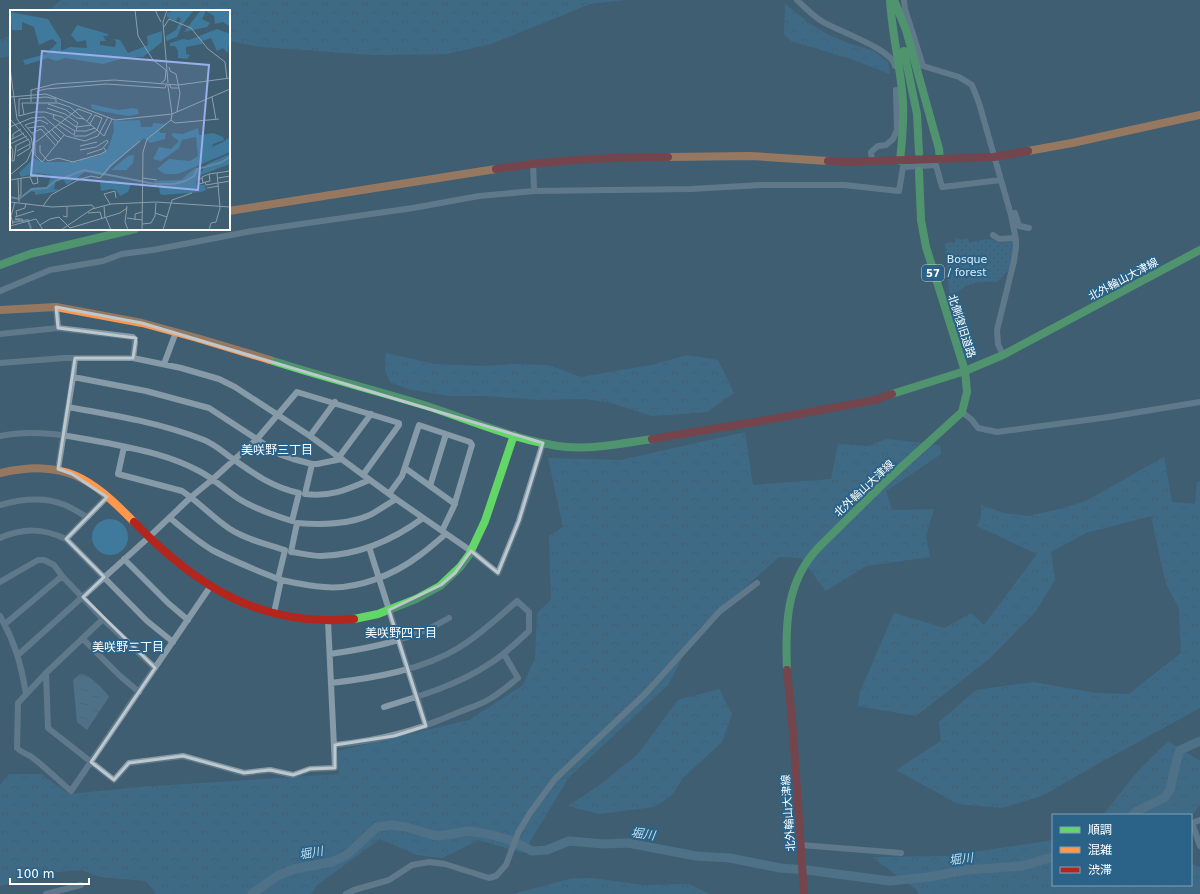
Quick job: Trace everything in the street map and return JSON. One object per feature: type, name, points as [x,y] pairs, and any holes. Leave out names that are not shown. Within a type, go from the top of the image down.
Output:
[{"type":"main road","points":[[892,0],[891,16],[903,104],[900,160]]},
{"type":"main road","points":[[892,0],[917,114],[920,153]]},
{"type":"main road","points":[[892,0],[906,30],[939,150],[940,159]]},
{"type":"main road","points":[[230,211],[533,163],[630,157],[743,156],[822,161],[872,162],[994,156],[1072,143],[1200,115]]},
{"type":"main road","name":"北側復旧道路","points":[[920,172],[919,190],[921,220],[926,247],[965,370]]},
{"type":"main road","points":[[0,265],[37,252],[131,230]]},
{"type":"main road","name":"北外輪山大津線","points":[[0,310],[56,307],[136,321],[427,406],[543,443],[567,447],[600,447],[761,422],[875,400],[965,370],[1003,355],[1200,250]]},
{"type":"main road","points":[[962,412],[967,397],[968,385],[965,370]]},
{"type":"main road","name":"北外輪山大津線","points":[[804,894],[787,660],[788,611],[796,580],[802,567],[812,554],[858,508],[962,412]]},
{"type":"main road","points":[[0,474],[12,470],[44,468],[58,469],[72,474],[94,486],[164,552],[210,587],[244,604],[274,613],[306,619],[328,621],[360,618],[389,610],[425,595],[441,585],[455,573],[466,560],[485,523],[514,435]]},
{"type":"street","points":[[797,0],[807,10],[825,23],[880,50],[888,56],[894,64],[898,109],[897,130],[890,142],[886,145],[878,146],[871,152],[872,162]]},
{"type":"street","points":[[904,0],[905,9],[923,66],[959,77],[972,85],[979,103],[1011,215],[1016,247],[997,330],[998,344],[1003,355]]},
{"type":"street","points":[[533,163],[534,191]]},
{"type":"street","points":[[0,291],[50,270],[103,261],[128,253],[153,250],[252,231],[413,208],[480,196],[534,191],[691,189],[761,185],[844,185],[899,191],[904,167],[936,165],[942,187],[1001,180]]},
{"type":"street","points":[[1011,215],[1015,213],[1019,226],[1029,228]]},
{"type":"street","points":[[993,234],[999,239],[1015,238]]},
{"type":"street","points":[[56,307],[58,328]]},
{"type":"street","points":[[0,334],[58,328],[133,337],[135,342],[133,358]]},
{"type":"street","points":[[164,364],[176,332]]},
{"type":"street","points":[[58,469],[75,358]]},
{"type":"street","points":[[0,363],[75,358],[133,358],[164,364],[219,379],[279,414],[369,480],[471,551],[498,573],[519,521],[543,443]]},
{"type":"street","points":[[73,377],[146,390],[209,408],[281,455],[312,464],[340,458],[372,414]]},
{"type":"street","points":[[18,655],[170,518],[191,497],[257,439],[297,392],[400,423],[363,475]]},
{"type":"street","points":[[310,436],[334,402]]},
{"type":"street","points":[[962,412],[972,420],[978,428],[997,432],[1109,417],[1200,402]]},
{"type":"street","points":[[68,408],[162,426],[183,432],[205,441],[262,480],[274,486],[302,494],[317,495],[338,493],[369,480]]},
{"type":"street","points":[[170,518],[192,537],[212,549],[233,560],[280,579],[325,587],[349,586],[379,578],[400,568],[420,555],[444,532],[455,504],[472,445],[470,442],[419,425],[402,476],[389,494]]},
{"type":"street","points":[[0,436],[37,433],[63,435],[163,456],[182,462],[213,479],[239,499],[252,506],[269,514],[295,522],[336,524],[370,514],[396,499]]},
{"type":"street","points":[[430,486],[446,434]]},
{"type":"street","points":[[124,447],[118,474],[175,488],[191,497],[231,530],[253,540],[288,551],[320,556],[345,554],[369,547],[406,530],[423,518]]},
{"type":"street","points":[[274,613],[280,579],[302,494],[312,464]]},
{"type":"street","points":[[405,468],[455,504]]},
{"type":"street","points":[[66,539],[107,497]]},
{"type":"street","points":[[0,505],[30,499],[46,500],[65,505],[87,517]]},
{"type":"street","points":[[0,538],[17,532],[40,530],[66,539],[147,621],[173,642]]},
{"type":"street","points":[[369,547],[426,726]]},
{"type":"street","points":[[124,559],[168,603],[188,620]]},
{"type":"street","points":[[0,582],[38,560],[44,560],[54,565],[62,576],[104,619],[155,668]]},
{"type":"street","points":[[5,624],[62,576]]},
{"type":"street","points":[[346,894],[354,890],[389,880],[412,865],[430,862],[445,864],[489,878],[496,876],[506,865],[518,833],[530,813],[555,779],[645,694],[720,611],[757,583]]},
{"type":"street","points":[[104,619],[46,673],[18,703],[18,748],[20,752],[31,756],[71,792],[210,587]]},
{"type":"street","points":[[331,683],[358,680],[408,668],[444,656],[493,623],[517,601],[529,612],[529,631],[504,654],[488,665],[466,677],[417,697],[384,707]]},
{"type":"street","points":[[0,616],[12,638],[18,655],[26,694]]},
{"type":"street","points":[[330,654],[399,641],[435,627],[449,618]]},
{"type":"street","points":[[46,673],[48,728],[114,780],[129,763],[183,756],[244,773],[270,770],[293,775],[310,768],[335,768],[328,621]]},
{"type":"street","points":[[82,639],[119,676],[139,692]]},
{"type":"street","points":[[335,745],[366,742],[394,736],[426,726],[488,700],[518,678],[504,654]]},
{"type":"street","points":[[1200,820],[1192,823],[1200,846]]},
{"type":"street","points":[[801,845],[901,853]]},
{"type":"street","points":[[46,894],[70,891],[81,885]]},
{"type":"highlighted area","points":[[56,307],[142,323],[543,443],[519,521],[498,573],[471,551],[455,573],[441,585],[389,610],[426,726],[394,736],[335,745],[335,768],[310,769],[293,775],[270,770],[244,773],[183,756],[129,763],[114,780],[91,762],[155,668],[83,597],[104,577],[66,539],[107,497],[72,474],[58,469],[75,358],[133,358],[136,338],[58,328]]},
{"type":"green space","points":[[61,0],[625,0],[590,4],[491,44],[446,54],[374,55],[261,47],[230,41],[230,10],[49,10]]},
{"type":"green space","points":[[785,4],[809,23],[827,34],[848,43],[874,51],[888,62],[890,74],[851,59],[791,41],[784,34]]},
{"type":"green space","points":[[10,36],[10,56],[0,58],[0,40]]},
{"type":"green space","name":"Bosque / forest","points":[[1016,235],[1012,266],[997,282],[981,282],[972,284],[949,294],[945,243],[955,242],[956,238],[962,240],[967,238],[970,244],[972,242],[986,240],[992,240],[998,243],[1009,242]]},
{"type":"green space","points":[[386,353],[434,364],[485,366],[512,364],[548,365],[581,377],[656,364],[687,355],[718,360],[734,393],[707,412],[652,416],[608,402],[584,399],[539,400],[487,396],[451,396],[411,390],[390,382],[385,370]]},
{"type":"green space","points":[[745,432],[753,485],[831,479],[838,444],[868,446],[887,439],[940,445],[941,454],[886,491],[892,510],[934,509],[926,535],[930,557],[866,566],[826,591],[801,558],[779,557],[697,630],[668,685],[569,777],[523,853],[479,840],[442,858],[417,855],[380,839],[317,885],[311,894],[154,894],[155,892],[146,881],[101,877],[81,870],[46,873],[0,886],[0,785],[9,774],[41,774],[69,794],[139,787],[339,774],[338,751],[469,720],[523,685],[535,658],[537,613],[551,600],[549,536],[563,527],[548,458],[621,460]]},
{"type":"green space","points":[[1164,457],[1172,502],[1195,504],[1197,482],[1200,481],[1200,708],[1044,795],[1002,808],[958,804],[896,770],[941,741],[939,722],[976,690],[1033,682],[1096,693],[1129,694],[1181,653],[1179,608],[1166,584],[1151,516],[1086,533],[1051,552],[1055,580],[1036,611],[989,659],[916,716],[858,706],[860,692],[894,613],[945,628],[971,613],[984,625],[1037,554],[977,526],[981,516],[981,505],[1004,513],[1029,516],[1059,509],[1086,501]]},
{"type":"green space","points":[[114,519],[123,524],[127,530],[127,544],[123,550],[114,555],[106,555],[97,550],[93,544],[92,533],[97,524],[103,520]]},
{"type":"green space","points":[[719,689],[732,714],[722,742],[684,777],[671,796],[654,807],[599,814],[568,806],[601,784],[638,754],[678,700]]},
{"type":"green space","points":[[1168,741],[1200,761],[1200,805],[1192,816],[1192,814],[1102,814],[1138,771]]},
{"type":"green space","points":[[1052,840],[1052,886],[1192,886],[1192,864],[1200,867],[1200,894],[918,894],[917,890],[872,857],[948,856]]},
{"type":"green space","points":[[573,878],[593,878],[642,885],[689,884],[710,894],[513,894]]},
{"type":"water","points":[[80,674],[92,679],[109,697],[87,730],[77,722],[73,680]]},
{"type":"waterway","name":"堀川","points":[[1134,814],[1137,811],[1164,798],[1170,790],[1180,750],[1200,741]]},
{"type":"waterway","name":"堀川","points":[[252,894],[277,876],[294,869],[332,862],[348,854],[377,827],[392,825],[406,827],[439,836],[469,831],[488,834],[513,841],[532,851],[547,850],[569,841],[604,844],[628,843],[696,856],[730,858],[780,868],[890,881],[929,877],[966,870],[1022,866],[1052,857]]},
{"type":"traffic: fast","points":[[890,0],[903,103],[900,161]]},
{"type":"traffic: fast","points":[[894,0],[906,30],[939,149],[940,159]]},
{"type":"traffic: fast","points":[[904,51],[917,114],[919,153]]},
{"type":"traffic: fast","points":[[919,171],[921,220],[926,247],[965,371]]},
{"type":"traffic: fast","points":[[0,265],[30,254],[131,230]]},
{"type":"traffic: fast","points":[[892,394],[965,371],[1003,355],[1200,250]]},
{"type":"traffic: fast","points":[[270,360],[427,406],[515,436],[550,445],[589,447],[652,439]]},
{"type":"traffic: fast","points":[[787,670],[786,653],[790,604],[800,573],[820,546],[885,482],[962,412],[967,392],[965,371]]},
{"type":"traffic: fast","points":[[354,619],[378,614],[416,599],[440,586],[460,567],[469,555],[485,521],[514,435]]},
{"type":"traffic: slow","points":[[1028,151],[1200,115]]},
{"type":"traffic: slow","points":[[668,157],[751,156],[828,161]]},
{"type":"traffic: slow","points":[[230,211],[496,169]]},
{"type":"traffic: slow","points":[[0,310],[56,307],[142,323],[270,360]]},
{"type":"traffic: slow","points":[[0,473],[23,469],[42,468],[59,470],[75,475],[104,493],[134,522]]},
{"type":"traffic: jam","points":[[828,161],[848,162],[994,157],[1028,151]]},
{"type":"traffic: jam","points":[[496,169],[539,163],[668,157]]},
{"type":"traffic: jam","points":[[652,439],[875,400],[892,394]]},
{"type":"traffic: jam","points":[[134,522],[157,545],[181,565],[206,583],[232,598],[260,609],[289,617],[320,620],[354,619]]},
{"type":"traffic: jam","points":[[787,670],[793,731],[804,894]]},
{"type":"district","name":"美咲野三丁目","points":[[277,450]]},
{"type":"district","name":"美咲野四丁目","points":[[401,633]]},
{"type":"district","name":"美咲野二丁目","points":[[128,647]]}]
